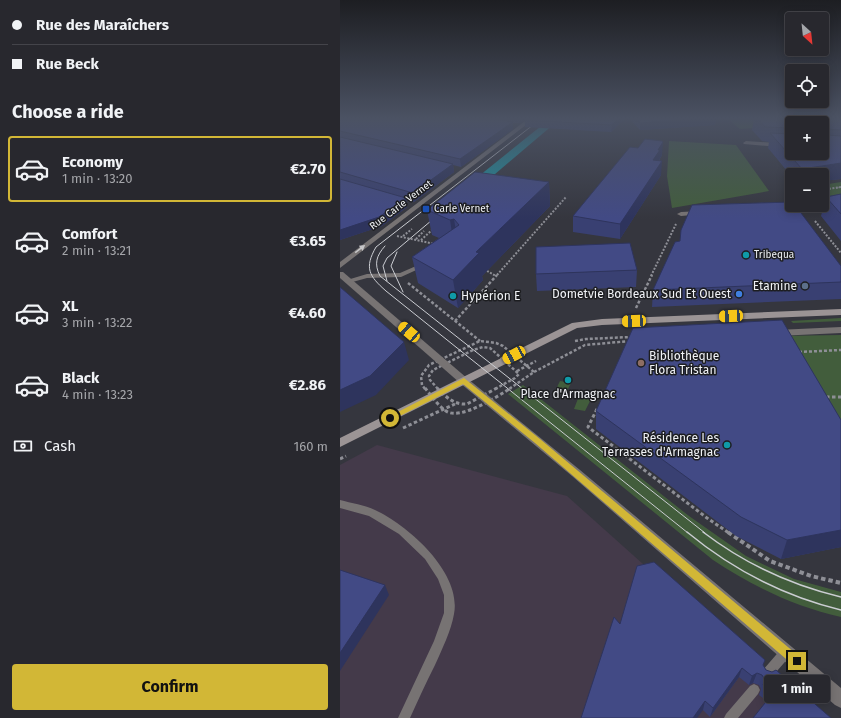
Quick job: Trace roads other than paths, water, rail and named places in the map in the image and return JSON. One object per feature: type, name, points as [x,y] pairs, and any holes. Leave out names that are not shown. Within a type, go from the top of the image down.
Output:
[{"type":"main road","points":[[340,443],[575,325],[602,322],[841,312]]},
{"type":"street","name":"Rue Carle Vernet","points":[[340,266],[415,205],[487,152]]},
{"type":"street","points":[[829,206],[841,204]]},
{"type":"street","points":[[681,214],[712,213]]},
{"type":"street","points":[[340,274],[464,381],[537,441],[841,699]]},
{"type":"street","points":[[778,314],[799,352]]},
{"type":"street","points":[[765,334],[841,330]]},
{"type":"lane","points":[[349,281],[367,276],[402,275],[429,262]]},
{"type":"lane","points":[[340,504],[372,513],[402,531],[428,556],[442,577],[449,595],[449,613],[439,643],[404,718]]},
{"type":"lane","points":[[767,674],[786,652]]},
{"type":"lane","points":[[730,718],[754,690]]},
{"type":"water","points":[[509,152],[522,152],[481,186],[469,184]]},
{"type":"tram line","points":[[499,152],[376,247],[372,254],[369,266],[372,276],[386,291],[688,533]]},
{"type":"tram line","points":[[387,281],[383,266],[387,258],[438,215]]},
{"type":"tram line","points":[[385,246],[377,260],[377,268],[380,276],[705,533]]},
{"type":"tram line","points":[[397,252],[391,266],[403,292]]},
{"type":"tram line","points":[[687,532],[722,558],[760,580],[799,597],[841,610]]},
{"type":"tram line","points":[[703,532],[735,554],[769,572],[786,580],[841,597]]},
{"type":"place","name":"Carle Vernet","points":[[426,209]]},
{"type":"place","name":"Tribequa","points":[[746,255]]},
{"type":"place","name":"Etamine","points":[[805,286]]},
{"type":"place","name":"Dometvie Bordeaux Sud Et Ouest","points":[[739,294]]},
{"type":"place","name":"Hypérion E","points":[[453,296]]},
{"type":"place","name":"Bibliothèque Flora Tristan","points":[[641,363]]},
{"type":"place","name":"Place d'Armagnac","points":[[568,380]]},
{"type":"place","name":"Résidence Les Terrasses d'Armagnac","points":[[727,445]]}]
